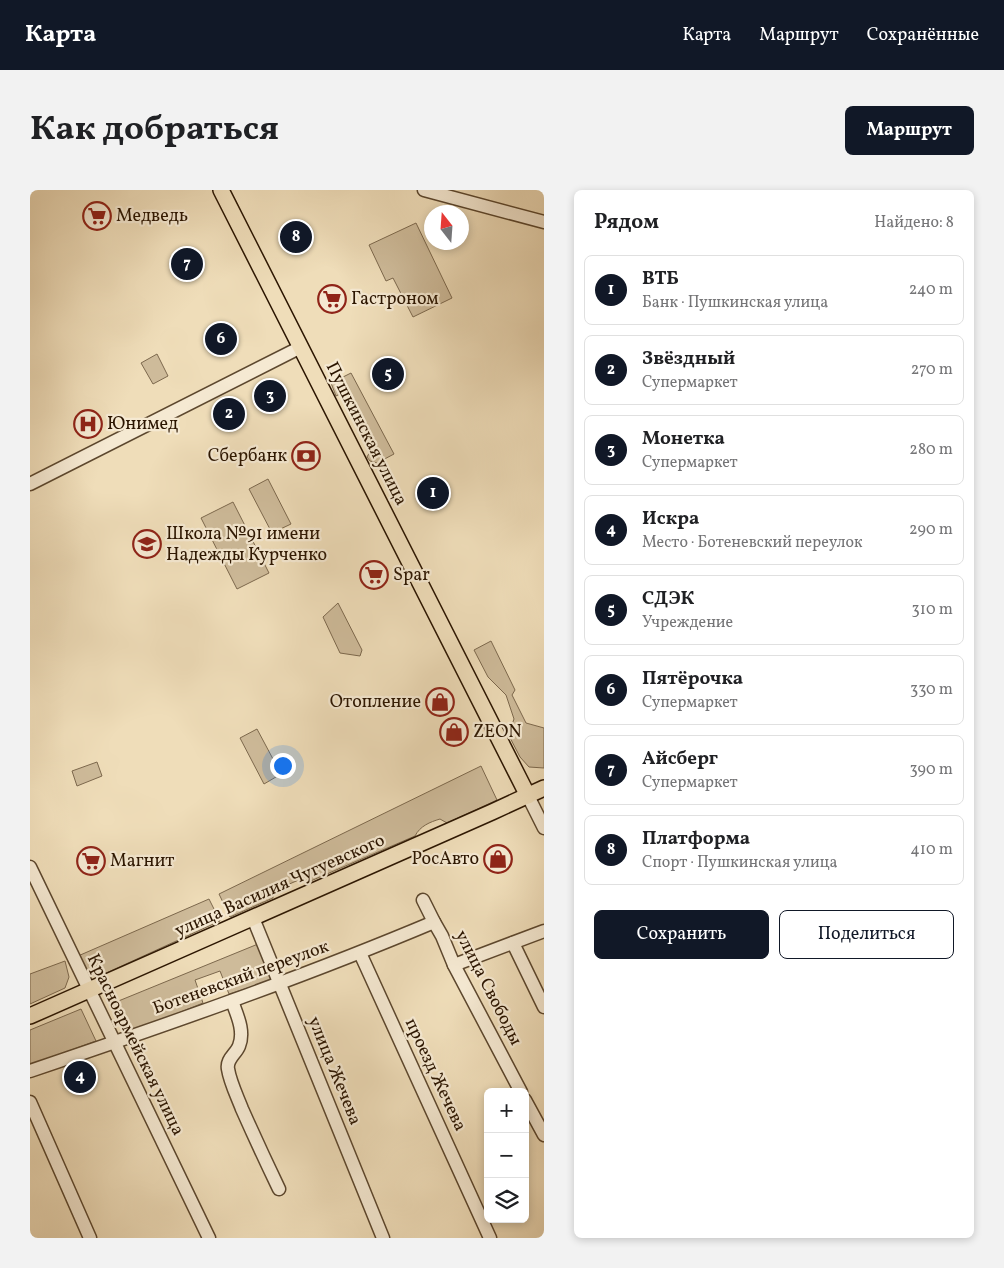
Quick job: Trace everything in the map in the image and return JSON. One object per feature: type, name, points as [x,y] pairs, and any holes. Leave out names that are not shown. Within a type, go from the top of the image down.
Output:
[{"type":"main road","name":"Пушкинская улица","points":[[221,190],[528,796]]},
{"type":"main road","name":"улица Василия Чугуевского","points":[[30,1016],[544,788]]},
{"type":"street","points":[[424,190],[544,222]]},
{"type":"street","points":[[30,484],[301,347]]},
{"type":"street","name":"Пушкинская улица","points":[[528,796],[544,828]]},
{"type":"street","name":"Красноармейская улица","points":[[30,867],[209,1238]]},
{"type":"street","name":"улица Свободы","points":[[423,900],[442,936],[454,965],[519,1088]]},
{"type":"street","name":"улица Жечева","points":[[253,918],[383,1238]]},
{"type":"street","name":"Ботеневский переулок","points":[[30,1071],[280,984],[434,922]]},
{"type":"street","points":[[454,965],[544,931]]},
{"type":"street","points":[[513,942],[544,1007]]},
{"type":"street","name":"проезд Жечева","points":[[360,953],[490,1238]]},
{"type":"street","points":[[232,1001],[241,1027],[241,1035],[239,1046],[227,1064],[228,1069],[236,1094],[279,1189]]},
{"type":"street","points":[[30,1102],[90,1238]]},
{"type":"street","points":[[529,1107],[544,1135]]},
{"type":"shaded area","points":[[416,223],[424,240],[424,250],[429,250],[452,298],[413,317],[393,278],[386,281],[369,245]]},
{"type":"shaded area","points":[[157,354],[168,376],[153,384],[141,363]]},
{"type":"shaded area","points":[[351,373],[394,454],[377,463],[370,461],[367,457],[371,450],[342,393],[336,396],[331,383]]},
{"type":"shaded area","points":[[268,479],[291,524],[272,533],[249,489]]},
{"type":"shaded area","points":[[233,502],[269,573],[237,589],[201,518]]},
{"type":"shaded area","points":[[338,603],[362,650],[360,656],[340,653],[323,617]]},
{"type":"shaded area","points":[[491,641],[515,690],[512,695],[526,723],[544,728],[544,768],[529,767],[520,757],[506,730],[511,727],[514,719],[506,695],[488,677],[474,650]]},
{"type":"shaded area","points":[[257,729],[281,774],[264,784],[240,738]]},
{"type":"shaded area","points":[[97,762],[102,776],[77,786],[72,771]]},
{"type":"shaded area","points":[[481,766],[497,800],[447,823],[440,819],[429,823],[422,827],[415,836],[306,883],[301,879],[273,891],[273,898],[230,917],[219,894]]},
{"type":"shaded area","points":[[209,899],[220,921],[104,974],[91,975],[83,967],[78,956]]},
{"type":"shaded area","points":[[258,944],[273,980],[229,994],[220,971],[195,980],[203,1003],[131,1032],[116,1002]]},
{"type":"shaded area","points":[[65,961],[69,977],[65,988],[30,1004],[30,974]]},
{"type":"shaded area","points":[[81,1009],[96,1041],[30,1065],[30,1030]]},
{"type":"place","name":"Медведь","points":[[97,216]]},
{"type":"place","name":"Платформа","points":[[296,237]]},
{"type":"place","name":"Айсберг","points":[[187,264]]},
{"type":"place","name":"Гастроном","points":[[332,299]]},
{"type":"place","name":"Пятёрочка","points":[[221,339]]},
{"type":"place","name":"СДЭК","points":[[388,374]]},
{"type":"place","name":"Монетка","points":[[270,396]]},
{"type":"place","name":"Звёздный","points":[[229,414]]},
{"type":"place","name":"Юнимед","points":[[88,424]]},
{"type":"place","name":"Сбербанк","points":[[306,456]]},
{"type":"place","name":"ВТБ","points":[[433,493]]},
{"type":"place","name":"Школа №91 имени Надежды Курченко","points":[[147,544]]},
{"type":"place","name":"Spar","points":[[374,575]]},
{"type":"place","name":"Отопление","points":[[440,702]]},
{"type":"place","name":"ZEON","points":[[454,732]]},
{"type":"place","name":"РосАвто","points":[[498,859]]},
{"type":"place","name":"Магнит","points":[[91,861]]},
{"type":"place","name":"Искра","points":[[80,1077]]}]
